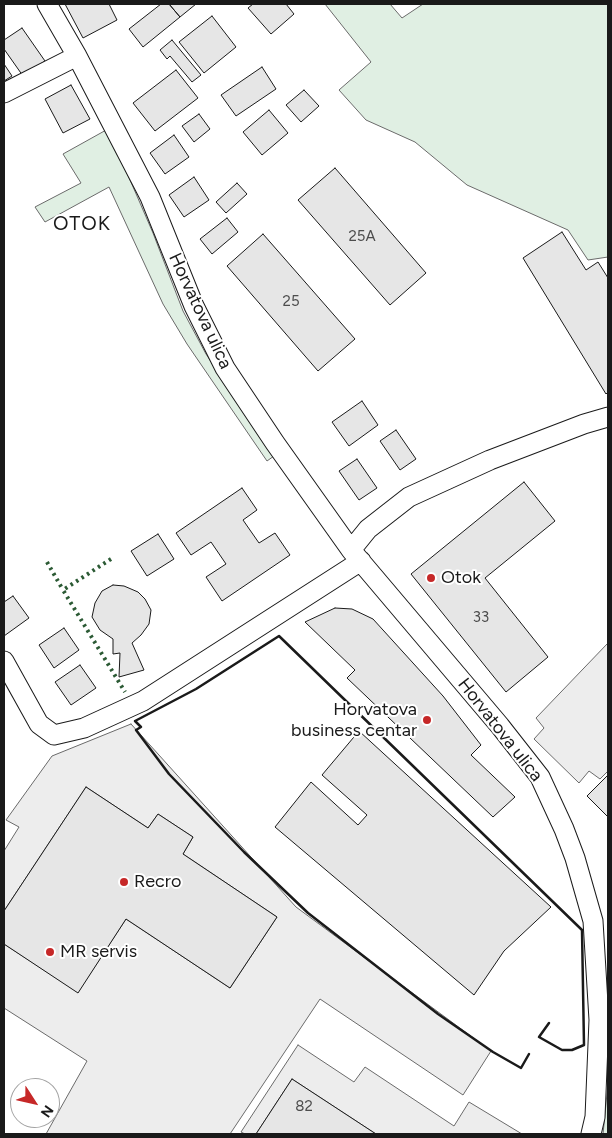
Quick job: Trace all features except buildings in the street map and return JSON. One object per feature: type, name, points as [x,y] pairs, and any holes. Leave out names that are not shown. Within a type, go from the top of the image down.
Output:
[{"type":"street","name":"Horvatova ulica","points":[[47,4],[77,56],[150,197],[194,306],[225,368],[275,443],[356,555],[500,726],[540,777],[564,829],[582,878],[593,921],[599,1020],[595,1117],[591,1134]]},
{"type":"street","points":[[4,93],[77,56]]},
{"type":"street","points":[[4,661],[39,724],[54,735],[84,728],[143,701],[356,555],[368,529],[408,497],[490,460],[584,424],[608,417]]},
{"type":"green space","points":[[325,4],[390,4],[402,18],[423,4],[608,4],[608,257],[588,260],[568,230],[467,185],[415,142],[366,120],[339,90],[371,62]]},
{"type":"green space","points":[[108,129],[153,233],[183,311],[206,354],[274,456],[267,461],[187,344],[163,304],[109,187],[45,222],[35,207],[81,183],[63,154]]},
{"type":"green space","points":[[608,1082],[608,1134],[603,1134],[606,1104]]},
{"type":"shaded area","points":[[608,643],[608,771],[600,779],[589,771],[579,783],[534,739],[544,728],[536,718]]},
{"type":"shaded area","points":[[131,724],[296,907],[491,1051],[463,1095],[320,999],[230,1134],[46,1134],[49,1128],[60,1128],[60,1109],[87,1061],[4,1008],[4,944],[78,992],[126,919],[230,988],[277,917],[183,854],[193,837],[158,814],[148,828],[86,787],[4,911],[4,851],[19,827],[6,820],[52,756]]},
{"type":"shaded area","points":[[298,1045],[354,1082],[365,1067],[454,1126],[469,1102],[522,1134],[376,1134],[292,1079],[256,1134],[241,1132]]},
{"type":"hedge","points":[[111,559],[63,590],[125,692]]},
{"type":"hedge","points":[[47,562],[63,590]]},
{"type":"wall","points":[[529,1054],[521,1068],[493,1052],[438,1014],[308,913],[244,852],[169,774],[136,730],[141,727],[135,721],[196,689],[279,636],[582,930],[584,1045],[572,1050],[562,1050],[539,1037],[549,1023]]},
{"type":"place","name":"Otok","points":[[431,578]]},
{"type":"place","name":"Horvatova business centar","points":[[427,720]]},
{"type":"place","name":"Recro","points":[[124,882]]},
{"type":"place","name":"MR servis","points":[[50,952]]},
{"type":"district","name":"OTOK","points":[[82,224]]}]
